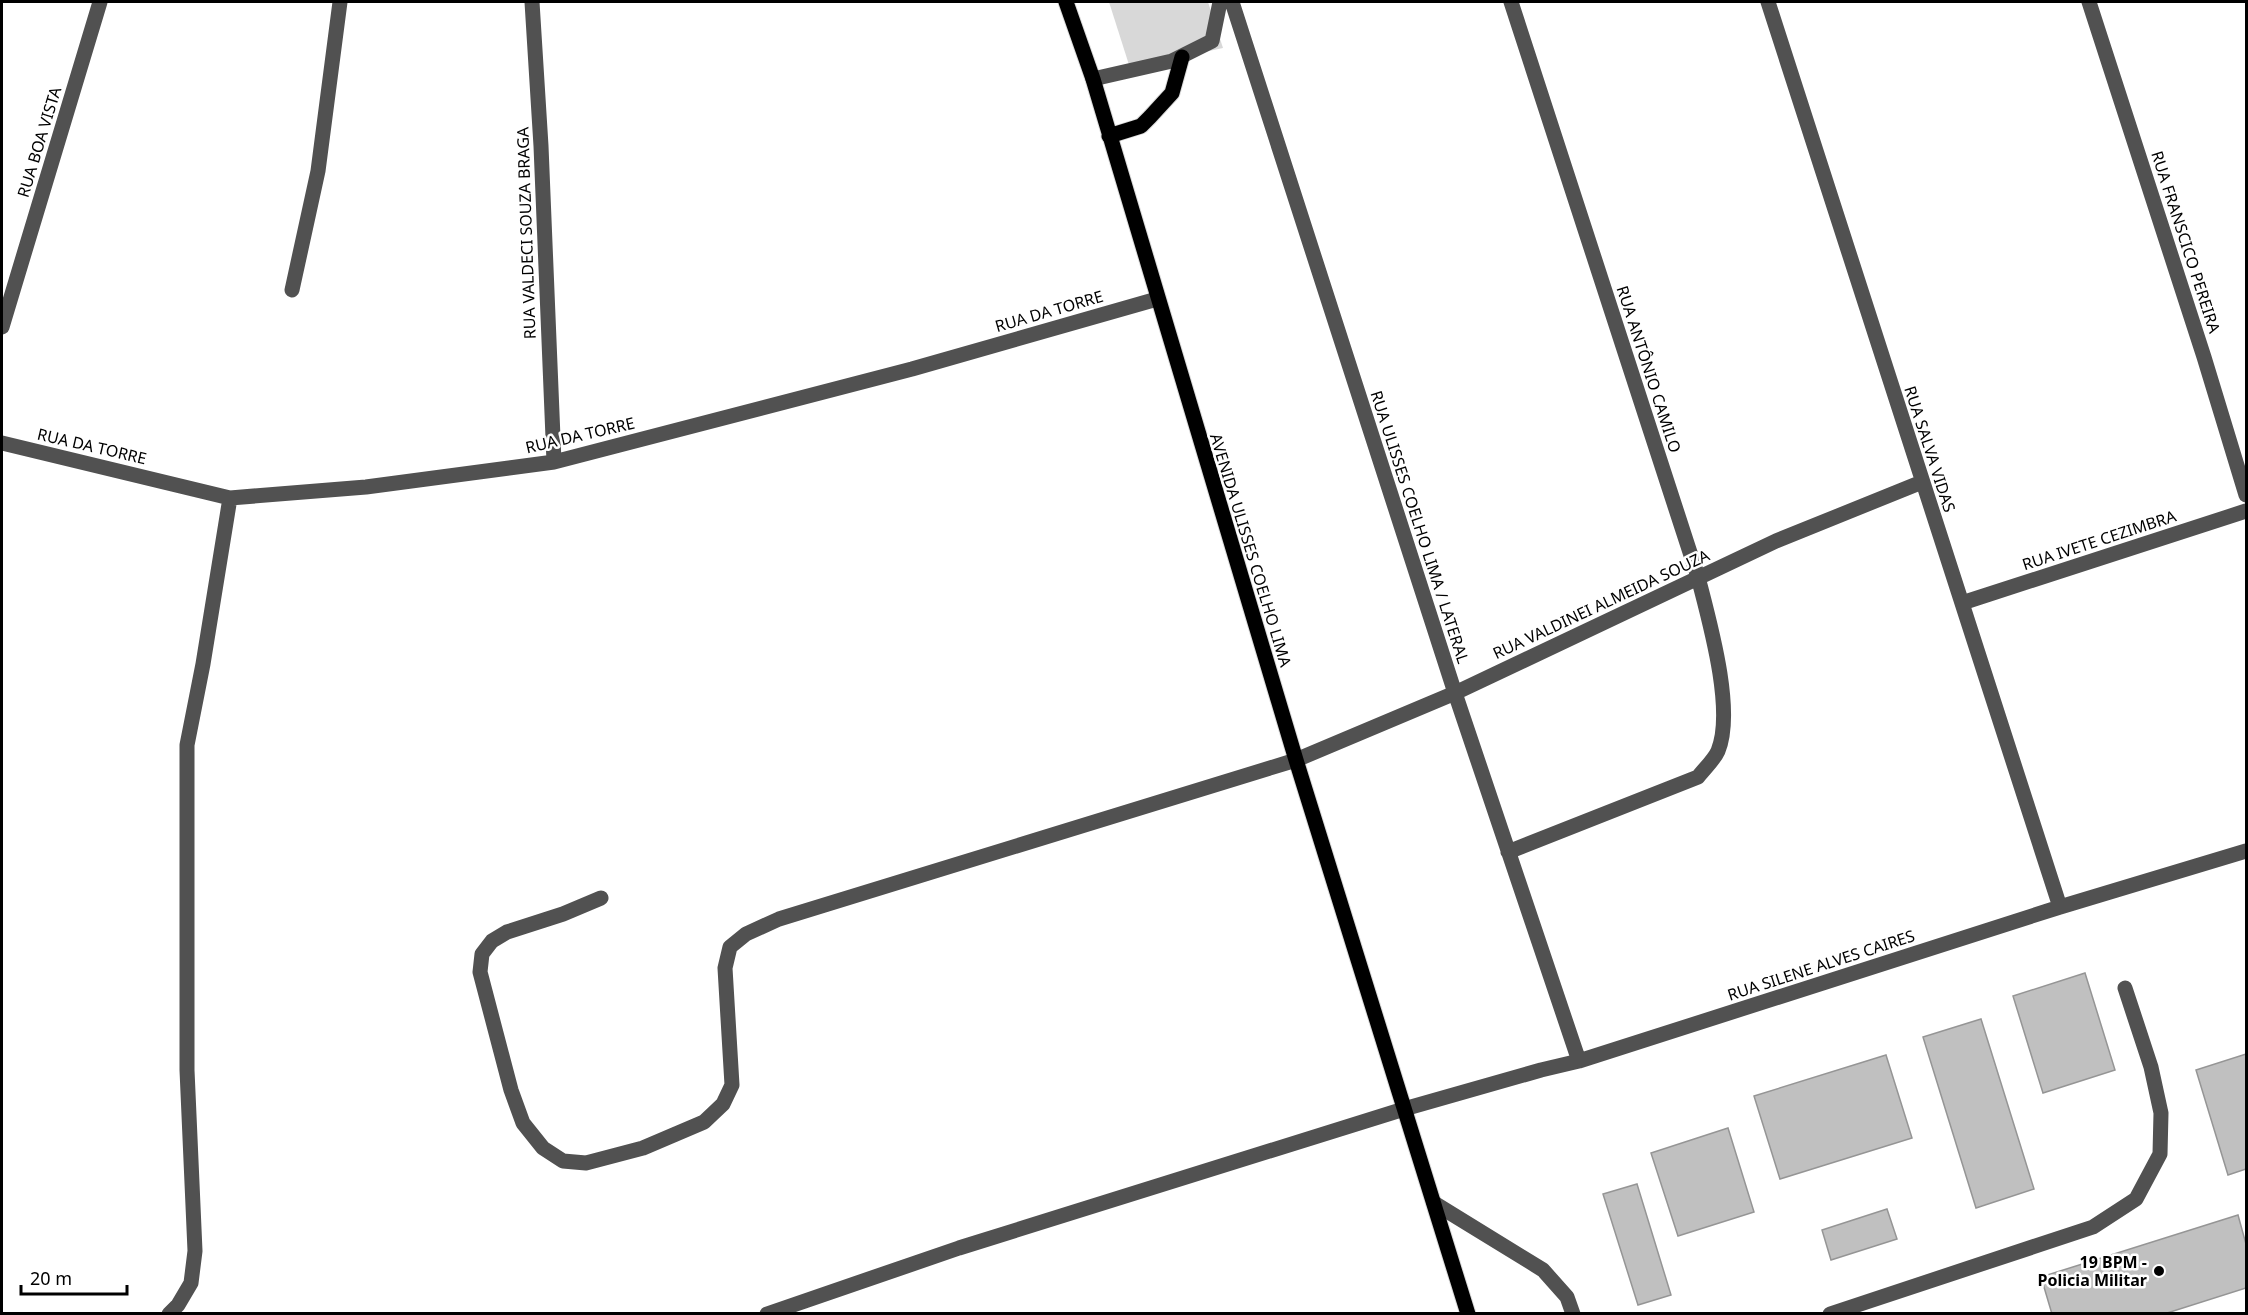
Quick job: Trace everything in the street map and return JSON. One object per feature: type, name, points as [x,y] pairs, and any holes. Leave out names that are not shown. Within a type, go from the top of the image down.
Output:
[{"type":"main road","name":"AVENIDA ULISSES COELHO LIMA","points":[[1066,2],[1093,79],[1296,760],[1468,1314]]},
{"type":"main road","points":[[1109,136],[1141,126],[1150,117],[1172,93],[1182,57]]},
{"type":"street","name":"RUA BOA VISTA","points":[[2,327],[100,2]]},
{"type":"street","points":[[292,291],[318,171],[340,2]]},
{"type":"street","name":"RUA VALDECI SOUZA BRAGA","points":[[532,2],[542,157],[554,462]]},
{"type":"street","points":[[1093,79],[1182,57],[1212,40],[1220,2]]},
{"type":"street","name":"RUA ULISSES COELHO LIMA / LATERAL","points":[[1233,2],[1455,693],[1579,1061]]},
{"type":"street","name":"RUA ANTÔNIO CAMILO","points":[[1508,852],[1698,777],[1718,752],[1723,728],[1722,693],[1711,628],[1698,577],[1511,2]]},
{"type":"street","name":"RUA SALVA VIDAS","points":[[1768,2],[2060,907]]},
{"type":"street","name":"RUA FRANSCICO PEREIRA","points":[[2089,2],[2247,495]]},
{"type":"street","name":"RUA DA TORRE","points":[[2,443],[230,498],[366,487],[554,462],[912,369],[1157,299]]},
{"type":"street","name":"RUA VALDINEI ALMEIDA SOUZA","points":[[601,898],[507,932],[492,941],[482,954],[480,972],[511,1090],[519,1112],[524,1123],[543,1148],[563,1161],[586,1163],[643,1148],[704,1122],[723,1104],[732,1084],[725,968],[730,947],[746,934],[779,919],[1296,760],[1455,693],[1776,541],[1922,482]]},
{"type":"street","points":[[169,1314],[178,1305],[191,1283],[195,1251],[187,1070],[187,745],[205,653],[230,498]]},
{"type":"street","name":"RUA IVETE CEZIMBRA","points":[[1962,603],[2247,511]]},
{"type":"street","name":"RUA SILENE ALVES CAIRES","points":[[767,1314],[959,1248],[1404,1109],[1579,1061],[2060,907],[2247,851]]},
{"type":"street","points":[[1830,1314],[2093,1227],[2136,1198],[2160,1154],[2161,1113],[2151,1067],[2125,988]]},
{"type":"street","points":[[1434,1203],[1543,1270],[1567,1297],[1573,1314]]},
{"type":"shaded area","points":[[1109,2],[1208,2],[1223,48],[1130,68]]},
{"type":"building","points":[[2085,973],[2115,1070],[2043,1093],[2013,996]]},
{"type":"building","points":[[1981,1019],[2034,1189],[1976,1208],[1923,1037]]},
{"type":"building","points":[[2246,1054],[2246,1169],[2228,1175],[2196,1070]]},
{"type":"building","points":[[1886,1055],[1912,1138],[1780,1179],[1754,1096]]},
{"type":"building","points":[[1728,1128],[1754,1212],[1678,1236],[1651,1153]]},
{"type":"building","points":[[1637,1184],[1671,1295],[1638,1305],[1603,1194]]},
{"type":"building","points":[[1887,1209],[1897,1239],[1831,1260],[1822,1230]]},
{"type":"building","points":[[2238,1215],[2246,1244],[2246,1288],[2164,1314],[2052,1314],[2041,1277]]},
{"type":"place","name":"19 BPM - Policia Militar","points":[[2159,1271]]}]
